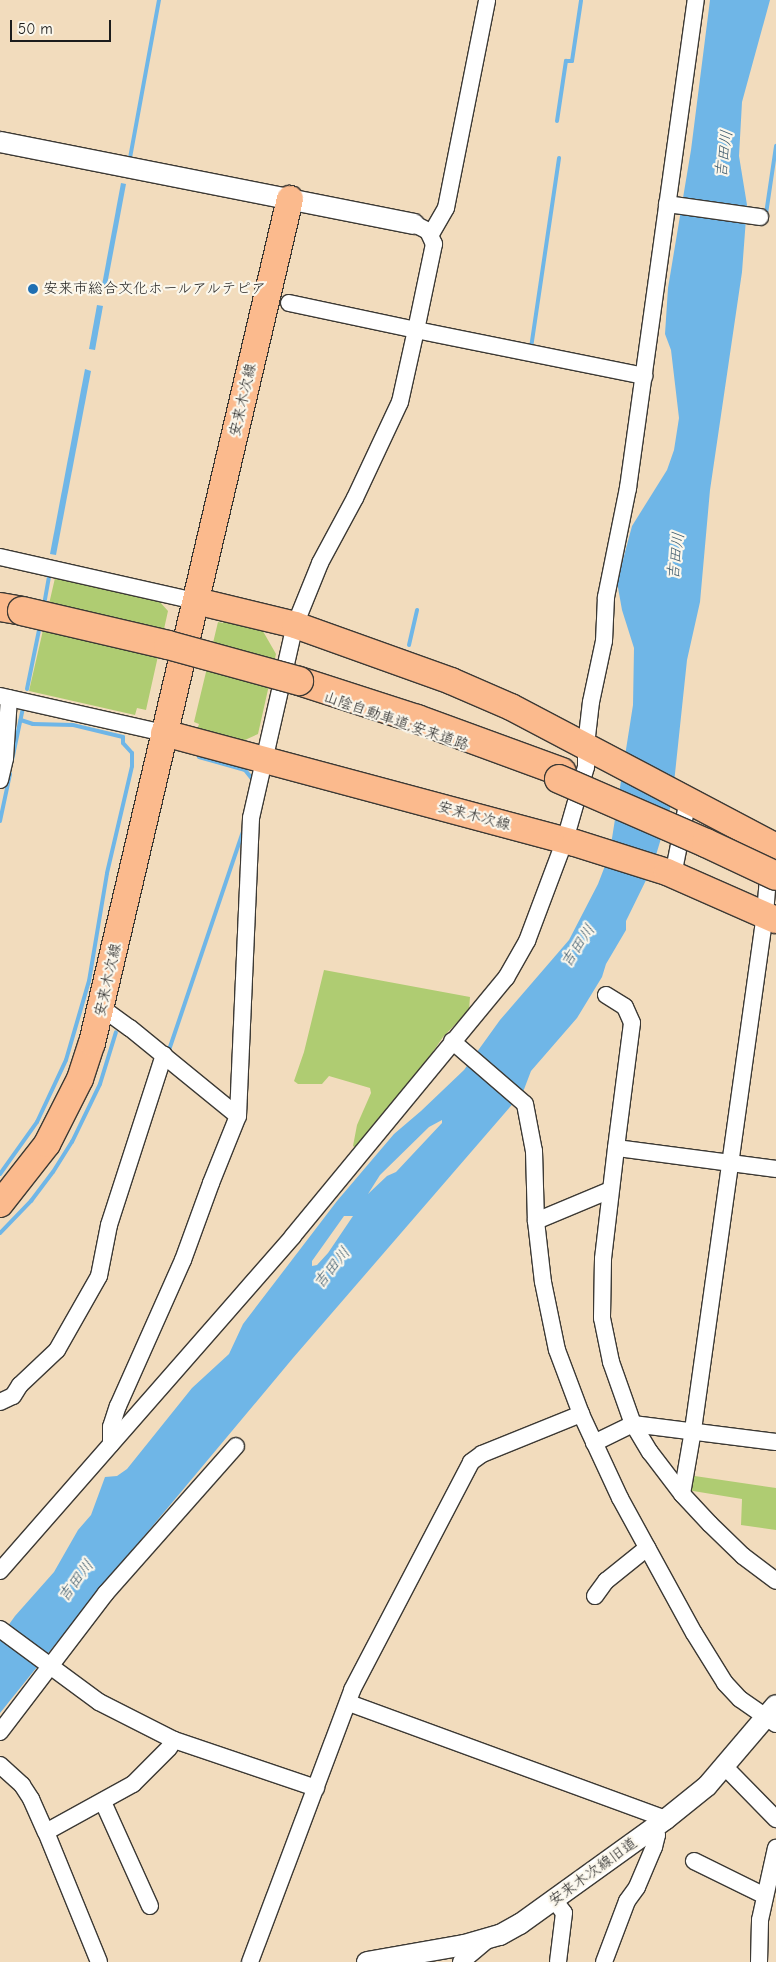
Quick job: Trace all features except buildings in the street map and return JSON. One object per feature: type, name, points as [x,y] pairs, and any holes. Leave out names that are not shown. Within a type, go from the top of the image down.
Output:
[{"type":"highway","name":"山陰自動車道;安来道路","points":[[11,613],[168,645],[417,719],[560,776],[774,852]]},
{"type":"highway","name":"山陰自動車道;安来道路","points":[[560,776],[776,876]]},
{"type":"main road","name":"安来木次線","points":[[0,1204],[33,1164],[64,1115],[86,1061],[102,1008],[164,733],[290,199]]},
{"type":"main road","points":[[196,601],[296,625],[451,682],[511,707],[686,799],[774,852]]},
{"type":"main road","name":"安来木次線","points":[[164,733],[570,842],[670,874],[771,917]]},
{"type":"street","points":[[422,229],[446,208],[487,0]]},
{"type":"street","points":[[2,1563],[111,1444],[293,1236],[489,1000],[517,961],[570,842],[591,748],[591,702],[604,641],[606,597],[628,488],[670,204],[696,0]]},
{"type":"street","points":[[0,142],[290,199],[422,229],[434,248],[400,402],[355,498],[320,563],[296,625],[263,760],[249,833],[238,1116],[183,1260],[118,1406],[111,1427],[111,1444]]},
{"type":"street","points":[[670,204],[757,217]]},
{"type":"street","points":[[289,304],[644,376]]},
{"type":"street","points":[[0,557],[196,601]]},
{"type":"street","points":[[0,780],[4,758],[4,697],[164,733]]},
{"type":"street","points":[[670,874],[686,799]]},
{"type":"street","points":[[682,1494],[693,1430],[730,1163],[771,917],[774,852]]},
{"type":"street","points":[[606,995],[625,1007],[632,1023],[603,1259],[602,1318],[611,1362],[633,1424],[650,1452],[682,1494],[743,1556],[776,1581]]},
{"type":"street","points":[[102,1008],[238,1116]]},
{"type":"street","points":[[454,1043],[525,1104],[534,1151],[536,1221],[543,1282],[557,1350],[581,1414],[620,1498],[699,1642],[725,1683],[740,1698],[773,1716]]},
{"type":"street","points":[[0,1402],[13,1396],[20,1385],[57,1350],[100,1276],[109,1225],[164,1056]]},
{"type":"street","points":[[616,1148],[776,1170]]},
{"type":"street","points":[[536,1221],[610,1190]]},
{"type":"street","points":[[250,1962],[349,1703],[352,1690],[471,1462],[482,1454],[581,1414]]},
{"type":"street","points":[[594,1443],[633,1424],[693,1430],[776,1442]]},
{"type":"street","points":[[0,1732],[48,1666],[106,1593],[236,1446]]},
{"type":"street","points":[[595,1596],[606,1581],[647,1548]]},
{"type":"street","points":[[0,1629],[99,1702],[174,1740],[316,1788]]},
{"type":"street","points":[[349,1703],[659,1824],[654,1847],[637,1887],[627,1901],[604,1962]]},
{"type":"street","name":"安来木次線旧道","points":[[367,1962],[464,1945],[490,1938],[520,1924],[659,1824],[707,1786],[773,1716]]},
{"type":"street","points":[[46,1832],[133,1784],[169,1748],[174,1740]]},
{"type":"street","points":[[0,1765],[22,1785],[31,1799],[99,1962]]},
{"type":"street","points":[[725,1767],[776,1819]]},
{"type":"street","points":[[103,1802],[150,1906]]},
{"type":"street","points":[[759,1962],[760,1920],[776,1848]]},
{"type":"street","points":[[694,1861],[765,1896]]},
{"type":"street","points":[[554,1900],[564,1913],[558,1962]]},
{"type":"street","points":[[461,1962],[490,1938]]},
{"type":"green space","points":[[55,578],[159,601],[168,611],[146,710],[137,708],[135,715],[29,691]]},
{"type":"green space","points":[[224,618],[260,626],[276,654],[258,734],[236,744],[196,733],[199,724],[194,722],[218,622],[223,623]]},
{"type":"green space","points":[[324,970],[470,997],[469,1010],[443,1037],[415,1078],[356,1148],[353,1146],[357,1125],[371,1093],[370,1088],[329,1076],[322,1084],[298,1084],[294,1081],[304,1052]]},
{"type":"green space","points":[[688,1475],[776,1488],[776,1530],[741,1525],[742,1499],[687,1490]]},
{"type":"water","name":"吉田川","points":[[710,0],[770,0],[742,102],[739,156],[747,205],[742,272],[710,490],[700,602],[687,660],[672,802],[653,865],[610,851],[633,705],[634,648],[622,610],[617,582],[632,526],[667,470],[674,450],[679,418],[671,350],[665,334],[668,288],[691,150]]},
{"type":"water","points":[[121,183],[126,184],[107,285],[102,285]]},
{"type":"water","points":[[97,305],[103,306],[95,350],[89,349]]},
{"type":"water","points":[[85,369],[91,371],[56,555],[50,554]]},
{"type":"water","name":"吉田川","points":[[608,858],[650,872],[626,921],[626,930],[606,964],[602,977],[577,1018],[531,1071],[523,1092],[293,1358],[99,1590],[0,1713],[0,1637],[15,1616],[54,1572],[78,1530],[91,1515],[105,1477],[117,1476],[127,1469],[192,1388],[229,1354],[243,1324],[337,1201],[394,1134],[464,1070],[500,1020],[569,940],[598,884]],"holes":[[[442,1120],[442,1123],[396,1172],[387,1176],[368,1194],[380,1175],[429,1127]],[[344,1216],[353,1216],[328,1253],[317,1265],[312,1266],[312,1261]]]},
{"type":"waterway","points":[[130,158],[159,0]]},
{"type":"waterway","points":[[557,121],[566,61],[572,61],[581,1]]},
{"type":"waterway","points":[[766,214],[776,146]]},
{"type":"waterway","points":[[531,348],[559,158]]},
{"type":"waterway","points":[[44,605],[49,576]]},
{"type":"waterway","points":[[409,645],[417,610]]},
{"type":"waterway","points":[[27,689],[40,625]]},
{"type":"waterway","points":[[12,760],[23,708]]},
{"type":"waterway","points":[[0,1174],[37,1122],[66,1060],[89,981],[107,873],[132,766],[132,753],[123,743],[123,737],[73,725],[33,724],[21,720]]},
{"type":"waterway","points":[[199,757],[245,770],[254,781]]},
{"type":"waterway","points":[[0,821],[10,774]]},
{"type":"waterway","points":[[168,1053],[243,832]]},
{"type":"waterway","points":[[0,1233],[31,1201],[53,1172],[72,1142],[100,1084],[116,1032]]},
{"type":"place","name":"安来市総合文化ホールアルテピア","points":[[33,289]]}]
